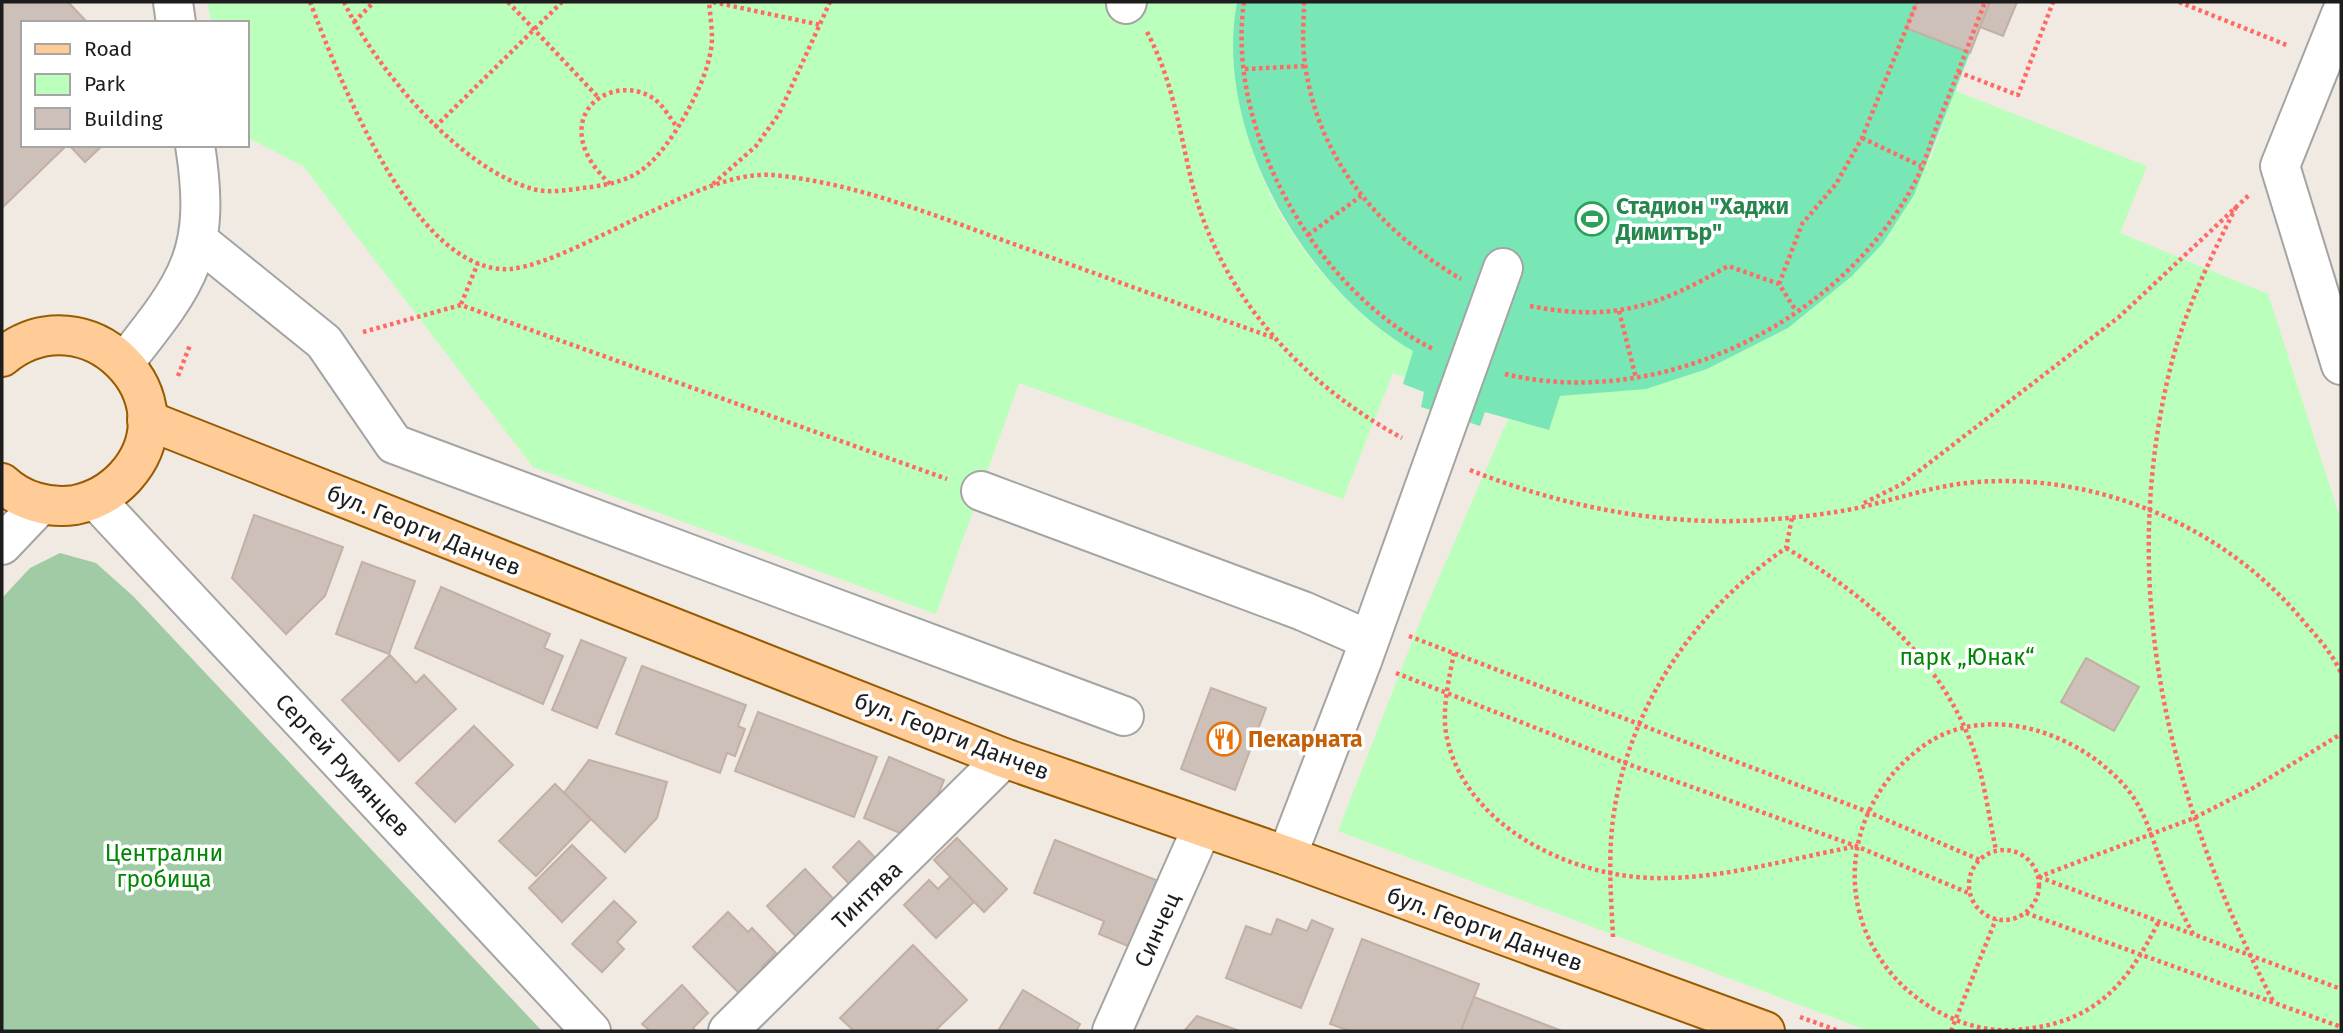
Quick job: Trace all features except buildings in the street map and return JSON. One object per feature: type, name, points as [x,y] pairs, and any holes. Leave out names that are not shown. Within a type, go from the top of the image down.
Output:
[{"type":"main road","points":[[2,358],[37,338],[64,334],[91,340],[124,363],[143,396],[146,420],[136,461],[119,483],[95,499],[68,506],[41,504],[17,494],[2,483]]},
{"type":"main road","name":"бул. Георги Данчев","points":[[146,420],[1004,758],[1287,856],[1765,1031]]},
{"type":"street","points":[[173,2],[176,21]]},
{"type":"street","points":[[2341,14],[2280,166],[2341,365]]},
{"type":"street","points":[[124,363],[178,291],[199,241],[200,182],[195,147]]},
{"type":"street","points":[[199,241],[324,342],[394,444],[1124,716]]},
{"type":"street","points":[[1287,856],[1436,457],[1488,277]]},
{"type":"street","points":[[981,491],[1303,611],[1369,641]]},
{"type":"street","name":"Сергей Румянцев","points":[[95,499],[591,1031]]},
{"type":"street","points":[[2,545],[41,504]]},
{"type":"street","name":"Тинтява","points":[[728,1031],[1004,758]]},
{"type":"street","name":"Синчец","points":[[1112,1031],[1202,828]]},
{"type":"path","points":[[310,2],[349,102],[389,177],[438,236],[478,263],[510,269],[549,257],[712,185],[768,175],[830,182],[904,204],[1278,340]]},
{"type":"path","points":[[344,2],[387,72],[435,127],[494,170],[532,189],[558,191],[611,184],[631,178],[649,166],[695,100],[712,41],[711,2],[821,24]]},
{"type":"path","points":[[354,22],[374,2]]},
{"type":"path","points":[[508,2],[598,97]]},
{"type":"path","points":[[435,127],[562,2]]},
{"type":"path","points":[[712,185],[756,146],[779,114],[830,2]]},
{"type":"path","points":[[1244,2],[1242,33],[1245,69],[1262,143],[1288,202],[1308,235],[1345,282],[1374,310],[1415,340],[1436,351]]},
{"type":"path","points":[[1304,2],[1306,66],[1319,122],[1343,174],[1377,217],[1424,257],[1488,277]]},
{"type":"path","points":[[1779,284],[1801,224],[1836,184],[1863,138],[1917,2]]},
{"type":"path","points":[[1498,372],[1578,385],[1636,378],[1697,364],[1779,323],[1796,311],[1857,263],[1889,225],[1915,183],[1985,2]]},
{"type":"path","points":[[1958,72],[2018,95],[2053,2]]},
{"type":"path","points":[[2179,2],[2323,60]]},
{"type":"path","points":[[1127,3],[1164,63],[1179,116],[1192,180],[1214,246],[1250,309],[1305,372],[1365,418],[1436,457],[1513,487],[1582,507],[1655,518],[1735,521],[1792,518],[1854,509],[1924,489],[1977,482],[2038,481],[2105,493],[2204,536],[2256,570],[2294,609],[2334,658],[2341,673]]},
{"type":"path","points":[[1245,69],[1306,66]]},
{"type":"path","points":[[611,184],[595,168],[582,139],[585,114],[598,97],[626,89],[641,93],[661,106],[677,127]]},
{"type":"path","points":[[1863,138],[1922,166]]},
{"type":"path","points":[[1854,509],[1902,484],[2119,317],[2280,166]]},
{"type":"path","points":[[1308,235],[1361,197]]},
{"type":"path","points":[[2236,207],[2205,269],[2171,366],[2155,443],[2148,510],[2153,639],[2168,729],[2194,818],[2216,881],[2274,1003]]},
{"type":"path","points":[[461,304],[478,263]]},
{"type":"path","points":[[1522,305],[1578,313],[1619,312],[1644,307],[1689,289],[1728,266],[1779,284],[1796,311]]},
{"type":"path","points":[[324,342],[461,304],[981,491]]},
{"type":"path","points":[[1619,312],[1636,378]]},
{"type":"path","points":[[1614,976],[1610,874],[1613,819],[1637,724],[1689,637],[1716,605],[1749,573],[1786,548],[1792,518]]},
{"type":"path","points":[[1786,548],[1828,573],[1864,601],[1916,650],[1947,692],[1975,754],[1996,850]]},
{"type":"path","points":[[1369,641],[1454,653],[1868,812],[1980,860]]},
{"type":"path","points":[[1369,641],[1447,693],[1625,763],[1856,846],[1971,894]]},
{"type":"path","points":[[1454,653],[1447,693],[1446,737],[1462,781],[1491,814],[1537,847],[1583,867],[1610,874],[1654,878],[1708,874],[1856,846]]},
{"type":"path","points":[[2158,923],[2141,956],[2114,990],[2066,1020],[2039,1028],[1982,1028],[1955,1020],[1913,995],[1880,958],[1860,913],[1855,888],[1856,846],[1868,812],[1886,781],[1904,761],[1937,738],[1966,729],[2012,726],[2037,730],[2066,740],[2100,761],[2124,785],[2140,808],[2172,893],[2194,936]]},
{"type":"path","points":[[2038,877],[2194,818],[2253,788],[2341,734]]},
{"type":"path","points":[[1996,850],[2020,853],[2031,861],[2038,877],[2038,895],[2026,913],[2006,920],[1996,919],[1978,908],[1971,894],[1971,874],[1980,860],[1996,850]]},
{"type":"path","points":[[2038,877],[2341,989]]},
{"type":"path","points":[[2026,913],[2341,1027]]},
{"type":"path","points":[[1951,1031],[1996,919]]},
{"type":"green space","points":[[207,2],[1237,2],[1235,15],[1247,128],[1261,173],[1275,204],[1313,262],[1336,289],[1387,334],[1413,351],[1405,377],[1393,373],[1343,499],[1019,383],[936,614],[533,467],[303,166],[248,138],[248,21],[212,21]]},
{"type":"green space","name":"Стадион \"Хаджи Димитър\"","points":[[1237,2],[1990,2],[1914,195],[1883,243],[1852,276],[1788,328],[1707,369],[1646,389],[1560,396],[1549,430],[1485,412],[1480,426],[1421,407],[1424,392],[1403,384],[1413,351],[1373,323],[1336,287],[1303,246],[1275,200],[1253,152],[1239,102],[1233,51]]},
{"type":"green space","name":"парк „Юнак“","points":[[1955,91],[2147,166],[2120,233],[2268,294],[2341,521],[2341,1031],[1869,1031],[1338,831],[1421,619],[1508,419],[1549,430],[1560,396],[1647,388],[1707,369],[1930,160]]},
{"type":"green space","name":"Централни гробища","points":[[60,553],[96,563],[134,597],[542,1031],[2,1031],[2,598],[30,568]]},
{"type":"place","name":"Стадион \"Хаджи Димитър\"","points":[[1592,219]]},
{"type":"place","name":"Пекарната","points":[[1224,739]]}]
